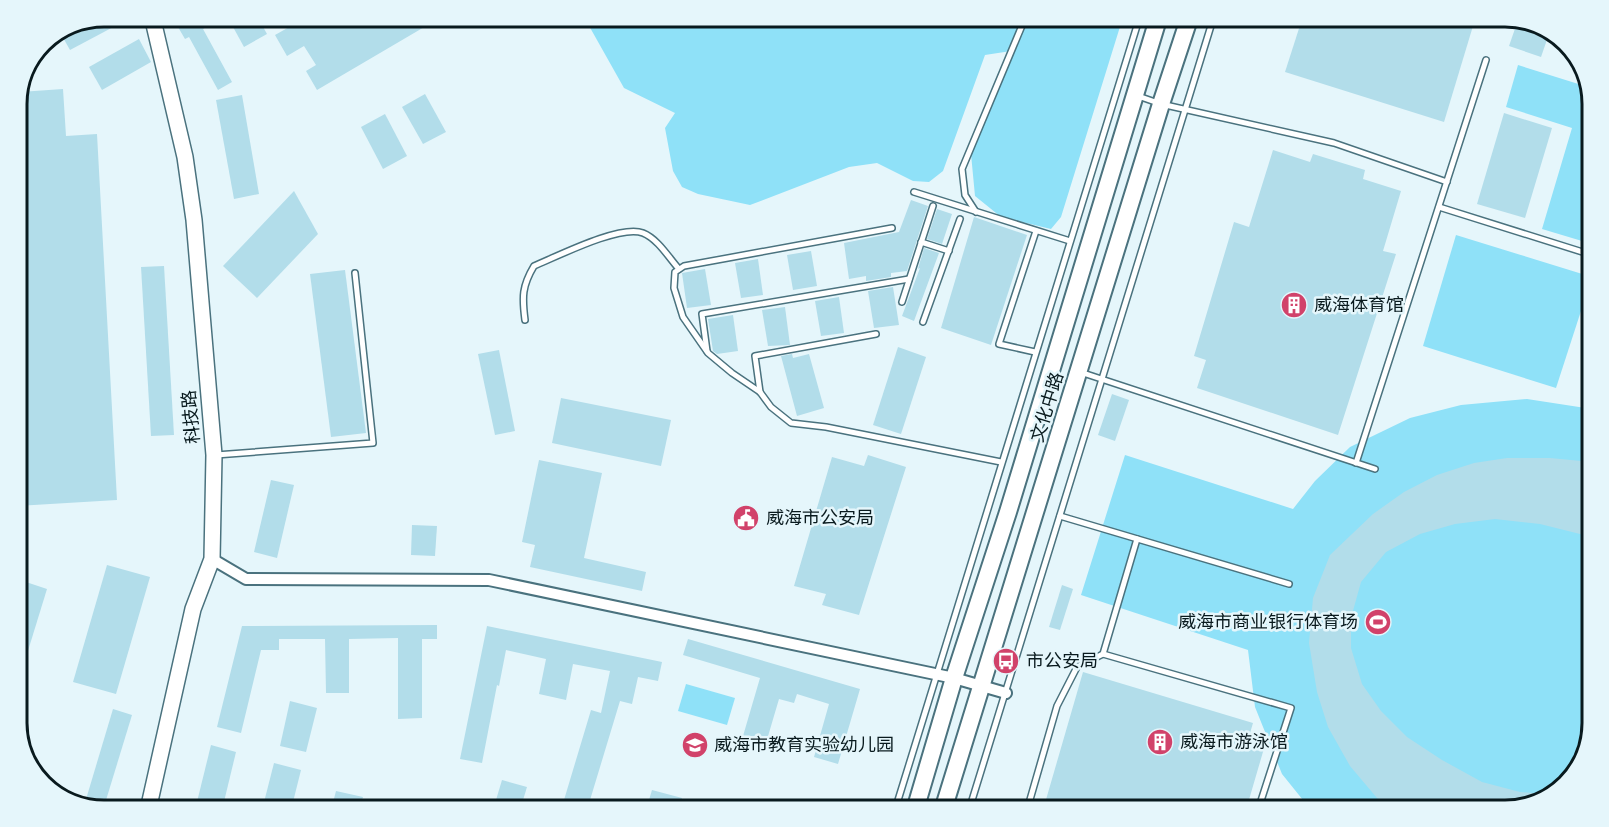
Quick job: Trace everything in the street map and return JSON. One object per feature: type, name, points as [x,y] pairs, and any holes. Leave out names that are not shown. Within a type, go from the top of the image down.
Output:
[{"type":"main road","name":"科技路","points":[[150,800],[193,609],[212,559],[214,455],[194,220],[185,158],[155,27]]},
{"type":"main road","name":"文化中路","points":[[918,800],[1155,27]]},
{"type":"main road","name":"文化中路","points":[[946,800],[1186,27]]},
{"type":"street","points":[[212,559],[246,579],[489,580],[936,674],[1006,693]]},
{"type":"lane","points":[[976,212],[965,195],[962,169],[1021,27]]},
{"type":"lane","points":[[898,800],[1137,27]]},
{"type":"lane","points":[[972,800],[1211,27]]},
{"type":"lane","points":[[1356,463],[1486,60]]},
{"type":"lane","points":[[1134,94],[1161,104],[1334,143],[1446,182]]},
{"type":"lane","points":[[914,192],[1070,241]]},
{"type":"lane","points":[[902,302],[933,206]]},
{"type":"lane","points":[[1438,207],[1582,252]]},
{"type":"lane","points":[[923,322],[960,219]]},
{"type":"lane","points":[[892,228],[684,266],[675,272],[674,288],[683,317],[708,353],[760,392],[771,407],[791,423],[826,427],[1001,462]]},
{"type":"lane","points":[[525,320],[522,297],[534,266],[606,237],[628,231],[644,233],[657,243],[679,269]]},
{"type":"lane","points":[[1035,352],[999,344],[1036,231]]},
{"type":"lane","points":[[921,242],[949,251]]},
{"type":"lane","points":[[214,455],[373,443],[355,273]]},
{"type":"lane","points":[[708,353],[702,314],[909,279]]},
{"type":"lane","points":[[760,392],[755,356],[876,334]]},
{"type":"lane","points":[[1078,371],[1375,469]]},
{"type":"lane","points":[[1060,516],[1289,584]]},
{"type":"lane","points":[[1103,654],[1137,539]]},
{"type":"lane","points":[[1030,800],[1057,706],[1077,667],[1103,654],[1292,708],[1261,800]]},
{"type":"shaded area","points":[[590,27],[1120,27],[1061,217],[1051,229],[1001,217],[975,196],[971,154],[1011,51],[985,55],[943,171],[929,182],[913,181],[877,163],[849,167],[750,205],[698,194],[682,187],[673,171],[665,128],[675,113],[624,88]]},
{"type":"shaded area","points":[[1518,65],[1580,84],[1582,99],[1582,241],[1542,229],[1572,128],[1506,107]]},
{"type":"shaded area","points":[[1456,235],[1582,274],[1582,308],[1556,388],[1423,346]]},
{"type":"shaded area","name":"威海市商业银行体育场","points":[[1527,399],[1582,407],[1582,723],[1574,757],[1563,774],[1548,787],[1515,799],[1303,800],[1282,774],[1255,707],[1248,650],[1081,595],[1125,455],[1293,509],[1315,481],[1350,447],[1410,418],[1461,405]]},
{"type":"shaded area","points":[[686,684],[735,698],[727,725],[678,711]]},
{"type":"building","points":[[113,27],[70,50],[64,39],[89,28]]},
{"type":"building","points":[[178,27],[206,27],[203,29],[232,82],[218,90],[189,37],[185,39]]},
{"type":"building","points":[[233,27],[263,27],[267,34],[244,47]]},
{"type":"building","points":[[289,27],[424,27],[317,90],[306,71],[316,65],[304,46],[287,56],[275,35]]},
{"type":"building","points":[[1299,27],[1473,27],[1444,122],[1285,72]]},
{"type":"building","points":[[1515,28],[1530,31],[1547,39],[1541,57],[1509,46]]},
{"type":"building","points":[[139,39],[151,62],[102,90],[89,67]]},
{"type":"building","points":[[63,89],[66,136],[97,134],[117,500],[27,505],[29,91]]},
{"type":"building","points":[[425,94],[446,132],[423,144],[402,107]]},
{"type":"building","points":[[242,95],[259,194],[234,199],[216,100]]},
{"type":"building","points":[[1504,113],[1552,128],[1525,218],[1477,204]]},
{"type":"building","points":[[385,114],[407,156],[383,169],[361,127]]},
{"type":"building","name":"威海体育馆","points":[[1273,150],[1310,162],[1313,154],[1365,170],[1363,179],[1401,191],[1383,251],[1396,254],[1338,435],[1197,388],[1206,360],[1194,356],[1234,222],[1249,227]]},
{"type":"building","points":[[294,191],[318,234],[257,298],[223,266]]},
{"type":"building","points":[[911,200],[928,206],[907,271],[891,273],[891,277],[866,281],[866,276],[849,279],[844,243],[899,232]]},
{"type":"building","points":[[937,209],[952,214],[942,244],[927,239]]},
{"type":"building","points":[[974,217],[1027,235],[991,345],[941,328]]},
{"type":"building","points":[[924,248],[939,253],[914,321],[902,316],[920,268],[918,269]]},
{"type":"building","points":[[811,251],[817,286],[793,290],[787,255]]},
{"type":"building","points":[[758,259],[763,295],[741,298],[735,263]]},
{"type":"building","points":[[164,266],[174,435],[151,436],[141,267]]},
{"type":"building","points":[[705,269],[711,305],[687,308],[682,273]]},
{"type":"building","points":[[345,270],[366,433],[331,437],[310,274]]},
{"type":"building","points":[[893,287],[899,325],[874,328],[868,291]]},
{"type":"building","points":[[839,297],[844,333],[821,336],[815,301]]},
{"type":"building","points":[[785,307],[790,345],[768,346],[762,310]]},
{"type":"building","points":[[733,315],[738,351],[717,354],[713,351],[708,319]]},
{"type":"building","points":[[898,347],[926,357],[901,434],[873,425]]},
{"type":"building","points":[[499,350],[515,431],[495,435],[478,354]]},
{"type":"building","points":[[792,354],[793,358],[809,354],[824,408],[797,416],[781,356]]},
{"type":"building","points":[[1112,394],[1129,400],[1115,441],[1098,435]]},
{"type":"building","points":[[561,398],[671,420],[661,466],[552,443]]},
{"type":"building","points":[[868,455],[906,467],[859,615],[822,605],[826,594],[794,586],[832,457],[864,466]]},
{"type":"building","points":[[1507,458],[1582,461],[1582,534],[1540,524],[1495,519],[1455,524],[1420,534],[1386,552],[1361,582],[1351,618],[1351,648],[1362,684],[1381,711],[1407,737],[1482,782],[1520,792],[1535,793],[1505,800],[1380,800],[1350,766],[1328,727],[1317,692],[1309,643],[1313,598],[1330,555],[1373,514],[1404,492],[1437,475],[1474,463]]},
{"type":"building","points":[[539,460],[602,473],[584,558],[646,572],[642,591],[530,567],[535,545],[522,542]]},
{"type":"building","points":[[271,480],[294,485],[277,558],[254,552]]},
{"type":"building","points":[[412,525],[437,526],[435,556],[411,555]]},
{"type":"building","points":[[107,565],[150,577],[116,694],[73,682]]},
{"type":"building","points":[[27,582],[47,589],[27,654]]},
{"type":"building","points":[[1062,585],[1073,589],[1060,630],[1049,627]]},
{"type":"building","points":[[437,625],[437,639],[422,639],[422,718],[398,719],[398,638],[349,639],[349,693],[326,693],[325,639],[279,639],[279,650],[261,650],[241,733],[217,727],[242,626]]},
{"type":"building","points":[[487,626],[662,662],[658,681],[638,677],[632,704],[620,701],[590,800],[564,800],[591,710],[601,713],[610,671],[573,664],[566,700],[539,694],[546,659],[506,650],[482,763],[460,759]]},
{"type":"building","points":[[688,639],[860,689],[838,764],[814,757],[829,704],[797,694],[794,703],[779,699],[766,743],[743,736],[760,678],[683,655]]},
{"type":"building","name":"威海市游泳馆","points":[[1083,672],[1253,723],[1248,740],[1265,745],[1249,800],[1046,800]]},
{"type":"building","points":[[290,701],[317,708],[306,752],[280,746]]},
{"type":"building","points":[[113,709],[132,715],[106,800],[86,798]]},
{"type":"building","points":[[211,745],[236,752],[224,800],[197,800]]},
{"type":"building","points":[[274,763],[301,770],[294,800],[265,800]]},
{"type":"building","points":[[502,780],[527,787],[523,800],[496,800]]},
{"type":"building","points":[[652,790],[682,798],[682,800],[649,800]]},
{"type":"building","points":[[336,791],[363,797],[362,800],[334,800]]},
{"type":"place","name":"威海体育馆","points":[[1294,305]]},
{"type":"place","name":"威海市公安局","points":[[746,518]]},
{"type":"place","name":"威海市商业银行体育场","points":[[1378,622]]},
{"type":"place","name":"市公安局","points":[[1006,661]]},
{"type":"place","name":"威海市游泳馆","points":[[1160,742]]},
{"type":"place","name":"威海市教育实验幼儿园","points":[[695,745]]}]
